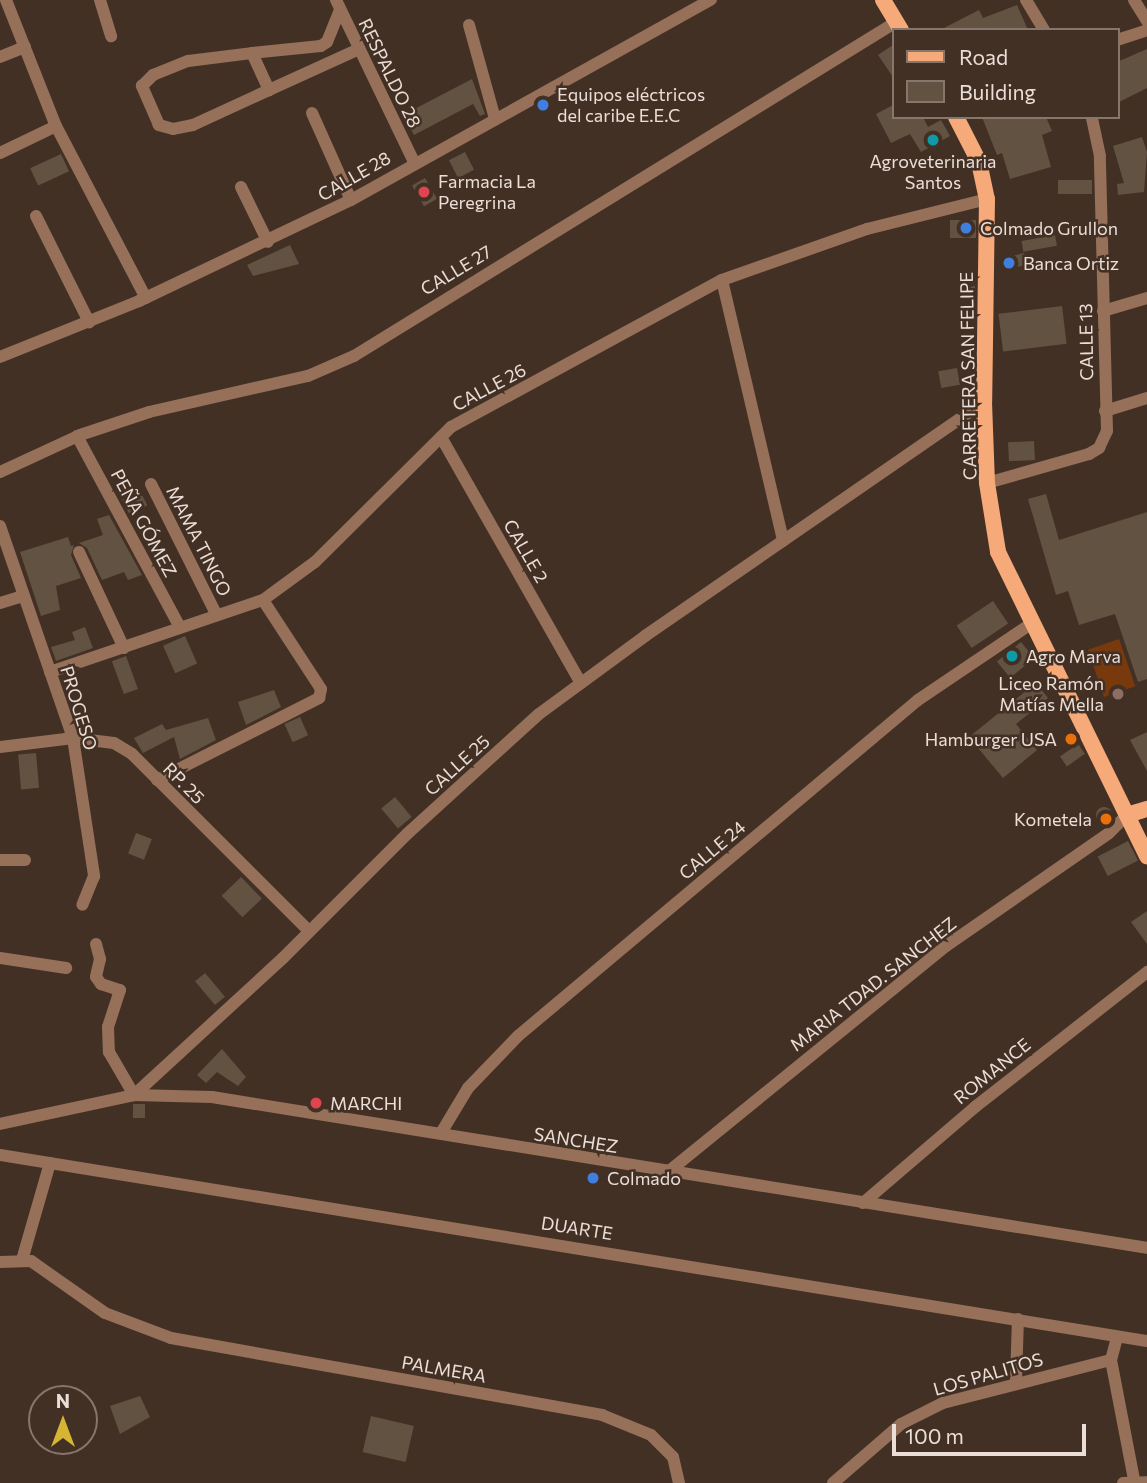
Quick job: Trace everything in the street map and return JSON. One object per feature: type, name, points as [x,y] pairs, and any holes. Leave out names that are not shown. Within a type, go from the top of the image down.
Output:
[{"type":"main road","points":[[884,0],[899,26]]},
{"type":"main road","name":"CARRETERA SAN FELIPE","points":[[957,119],[979,162],[987,199],[984,402],[987,483],[998,552],[1136,823],[1147,856]]},
{"type":"main road","points":[[1136,823],[1147,809]]},
{"type":"street","points":[[6,0],[56,126],[146,298]]},
{"type":"street","points":[[100,0],[111,36]]},
{"type":"street","name":"CALLE 28","points":[[0,357],[146,298],[268,242],[351,200],[414,162],[712,0]]},
{"type":"street","points":[[1026,0],[1043,28]]},
{"type":"street","points":[[1134,0],[1147,21]]},
{"type":"street","points":[[338,4],[327,42],[321,46],[252,53],[167,67],[146,80],[144,95],[159,125],[173,129],[193,125],[359,49]]},
{"type":"street","name":"RESPALDO 28","points":[[338,4],[414,162]]},
{"type":"street","points":[[469,25],[495,119]]},
{"type":"street","name":"CALLE 27","points":[[0,472],[77,436],[149,412],[308,376],[354,356],[892,30]]},
{"type":"street","points":[[1119,39],[1147,30]]},
{"type":"street","points":[[0,57],[25,47]]},
{"type":"street","points":[[252,53],[269,90]]},
{"type":"street","points":[[312,113],[351,200]]},
{"type":"street","name":"CALLE 13","points":[[987,483],[1089,454],[1103,441],[1105,411],[1100,156],[1092,119]]},
{"type":"street","points":[[0,153],[56,126]]},
{"type":"street","points":[[241,187],[268,242]]},
{"type":"street","name":"CALLE 26","points":[[50,672],[263,600],[315,562],[451,427],[722,280],[867,229],[987,199]]},
{"type":"street","points":[[36,216],[89,321]]},
{"type":"street","points":[[722,280],[783,541]]},
{"type":"street","points":[[1103,311],[1147,298]]},
{"type":"street","points":[[1105,411],[1147,398]]},
{"type":"street","name":"CALLE 25","points":[[134,1095],[309,931],[407,834],[581,683],[984,402]]},
{"type":"street","name":"PEÑA GÓMEZ","points":[[77,436],[180,627]]},
{"type":"street","name":"CALLE 2","points":[[441,437],[581,683]]},
{"type":"street","name":"MAMA TINGO","points":[[151,484],[216,614]]},
{"type":"street","name":"PROGESO","points":[[0,526],[73,738],[94,876],[82,905]]},
{"type":"street","points":[[79,552],[124,648]]},
{"type":"street","points":[[0,603],[23,596]]},
{"type":"street","points":[[157,780],[319,698],[321,689],[263,600]]},
{"type":"street","name":"CALLE 24","points":[[441,1133],[468,1088],[518,1036],[918,700],[1032,623]]},
{"type":"street","name":"RP. 25","points":[[0,747],[73,738],[114,743],[157,780],[309,931]]},
{"type":"street","name":"MARIA TDAD. SANCHEZ","points":[[668,1172],[946,946],[1109,833],[1136,823]]},
{"type":"street","points":[[0,860],[25,860]]},
{"type":"street","points":[[96,944],[100,959],[96,977],[120,990],[108,1027],[110,1052],[134,1095]]},
{"type":"street","points":[[0,958],[66,968]]},
{"type":"street","name":"ROMANCE","points":[[863,1203],[975,1107],[1147,972]]},
{"type":"street","name":"SANCHEZ","points":[[0,1124],[134,1095],[212,1097],[1147,1248]]},
{"type":"street","name":"DUARTE","points":[[0,1155],[1147,1341]]},
{"type":"street","points":[[0,1262],[22,1260],[50,1163]]},
{"type":"street","name":"PALMERA","points":[[22,1260],[40,1265],[105,1313],[171,1338],[602,1415],[651,1435],[674,1457],[679,1483]]},
{"type":"street","points":[[1016,1381],[1018,1319]]},
{"type":"street","points":[[1117,1338],[1111,1360],[1135,1482]]},
{"type":"street","name":"LOS PALITOS","points":[[833,1483],[901,1424],[943,1403],[1016,1381],[1111,1360]]},
{"type":"shaded area","points":[[1119,639],[1135,686],[1104,697],[1088,650]]},
{"type":"building","points":[[1017,5],[1027,28],[944,28],[979,10],[983,18]]},
{"type":"building","points":[[892,46],[892,76],[878,55]]},
{"type":"building","points":[[1147,49],[1147,88],[1119,102],[1119,61]]},
{"type":"building","points":[[472,79],[485,114],[480,116],[473,104],[414,135],[403,115]]},
{"type":"building","points":[[892,106],[892,119],[924,119],[928,127],[941,120],[950,136],[921,152],[910,134],[891,143],[876,114]]},
{"type":"building","points":[[983,119],[1047,119],[1052,131],[1042,135],[1051,167],[1010,179],[1002,153],[997,155]]},
{"type":"building","points":[[1142,137],[1147,152],[1144,192],[1118,195],[1117,184],[1124,183],[1113,146]]},
{"type":"building","points":[[465,152],[474,170],[458,178],[449,160]]},
{"type":"building","points":[[61,154],[69,171],[38,186],[30,168]]},
{"type":"building","name":"Farmacia La Peregrina","points":[[425,178],[437,199],[424,206],[412,186]]},
{"type":"building","points":[[1058,180],[1092,180],[1092,194],[1058,194]]},
{"type":"building","name":"Colmado Grullon","points":[[950,220],[976,220],[976,238],[950,238]]},
{"type":"building","points":[[1055,235],[1057,246],[1023,252],[1022,241]]},
{"type":"building","points":[[290,245],[299,264],[253,276],[247,265]]},
{"type":"building","points":[[1024,253],[1027,265],[1008,269],[1006,258]]},
{"type":"building","points":[[975,286],[975,297],[968,298],[965,288]]},
{"type":"building","points":[[1062,306],[1067,344],[1003,352],[998,314]]},
{"type":"building","points":[[957,368],[960,385],[941,388],[938,371]]},
{"type":"building","points":[[1034,441],[1035,460],[1009,461],[1008,442]]},
{"type":"building","points":[[140,491],[147,505],[129,514],[122,500]]},
{"type":"building","points":[[1046,494],[1059,540],[1147,512],[1147,679],[1138,682],[1115,614],[1079,625],[1068,591],[1056,595],[1028,499]]},
{"type":"building","points":[[109,515],[142,575],[128,580],[124,572],[102,580],[87,548],[79,543],[103,535],[97,519]]},
{"type":"building","points":[[68,537],[71,546],[74,545],[71,555],[81,578],[56,586],[60,610],[41,616],[20,552]]},
{"type":"building","points":[[993,601],[1008,623],[972,648],[957,626]]},
{"type":"building","points":[[85,627],[93,648],[56,661],[51,647],[75,640],[72,632]]},
{"type":"building","points":[[185,636],[197,663],[175,673],[163,646]]},
{"type":"building","points":[[1021,642],[1034,658],[1010,678],[997,662]]},
{"type":"building","points":[[126,656],[138,689],[124,694],[112,661]]},
{"type":"building","points":[[1036,683],[1048,698],[1016,724],[1037,750],[1003,778],[969,737]]},
{"type":"building","points":[[274,690],[281,707],[246,725],[238,702]]},
{"type":"building","points":[[300,717],[308,735],[293,742],[284,724]]},
{"type":"building","points":[[208,718],[216,740],[180,759],[174,737],[143,753],[134,738],[162,724],[166,730]]},
{"type":"building","points":[[1147,732],[1147,771],[1130,740]]},
{"type":"building","points":[[1078,744],[1085,754],[1067,766],[1060,757]]},
{"type":"building","points":[[36,753],[39,788],[21,789],[18,755]]},
{"type":"building","points":[[395,797],[412,817],[398,828],[381,809]]},
{"type":"building","points":[[1101,807],[1107,807],[1112,815],[1110,821],[1101,823],[1096,818],[1096,812]]},
{"type":"building","points":[[136,833],[152,839],[144,860],[128,854]]},
{"type":"building","points":[[1128,841],[1138,861],[1108,876],[1098,856]]},
{"type":"building","points":[[241,877],[262,899],[242,917],[222,896]]},
{"type":"building","points":[[1147,911],[1147,944],[1131,922]]},
{"type":"building","points":[[205,973],[225,997],[215,1005],[195,981]]},
{"type":"building","points":[[222,1049],[246,1077],[238,1086],[217,1072],[206,1083],[197,1075]]},
{"type":"building","points":[[133,1104],[145,1104],[145,1118],[133,1118]]},
{"type":"building","points":[[140,1396],[150,1417],[120,1434],[110,1406]]},
{"type":"building","points":[[371,1416],[414,1426],[406,1462],[363,1452]]},
{"type":"place","name":"Equipos eléctricos del caribe E.E.C","points":[[543,105]]},
{"type":"place","name":"Agroveterinaria Santos","points":[[933,140]]},
{"type":"place","name":"Farmacia La Peregrina","points":[[424,192]]},
{"type":"place","name":"Colmado Grullon","points":[[966,228]]},
{"type":"place","name":"Banca Ortiz","points":[[1009,263]]},
{"type":"place","name":"Agro Marva","points":[[1012,656]]},
{"type":"place","name":"Liceo Ramón Matías Mella","points":[[1118,694]]},
{"type":"place","name":"Hamburger USA","points":[[1071,739]]},
{"type":"place","name":"Kometela","points":[[1106,819]]},
{"type":"place","name":"MARCHI","points":[[316,1103]]},
{"type":"place","name":"Colmado","points":[[593,1178]]}]
